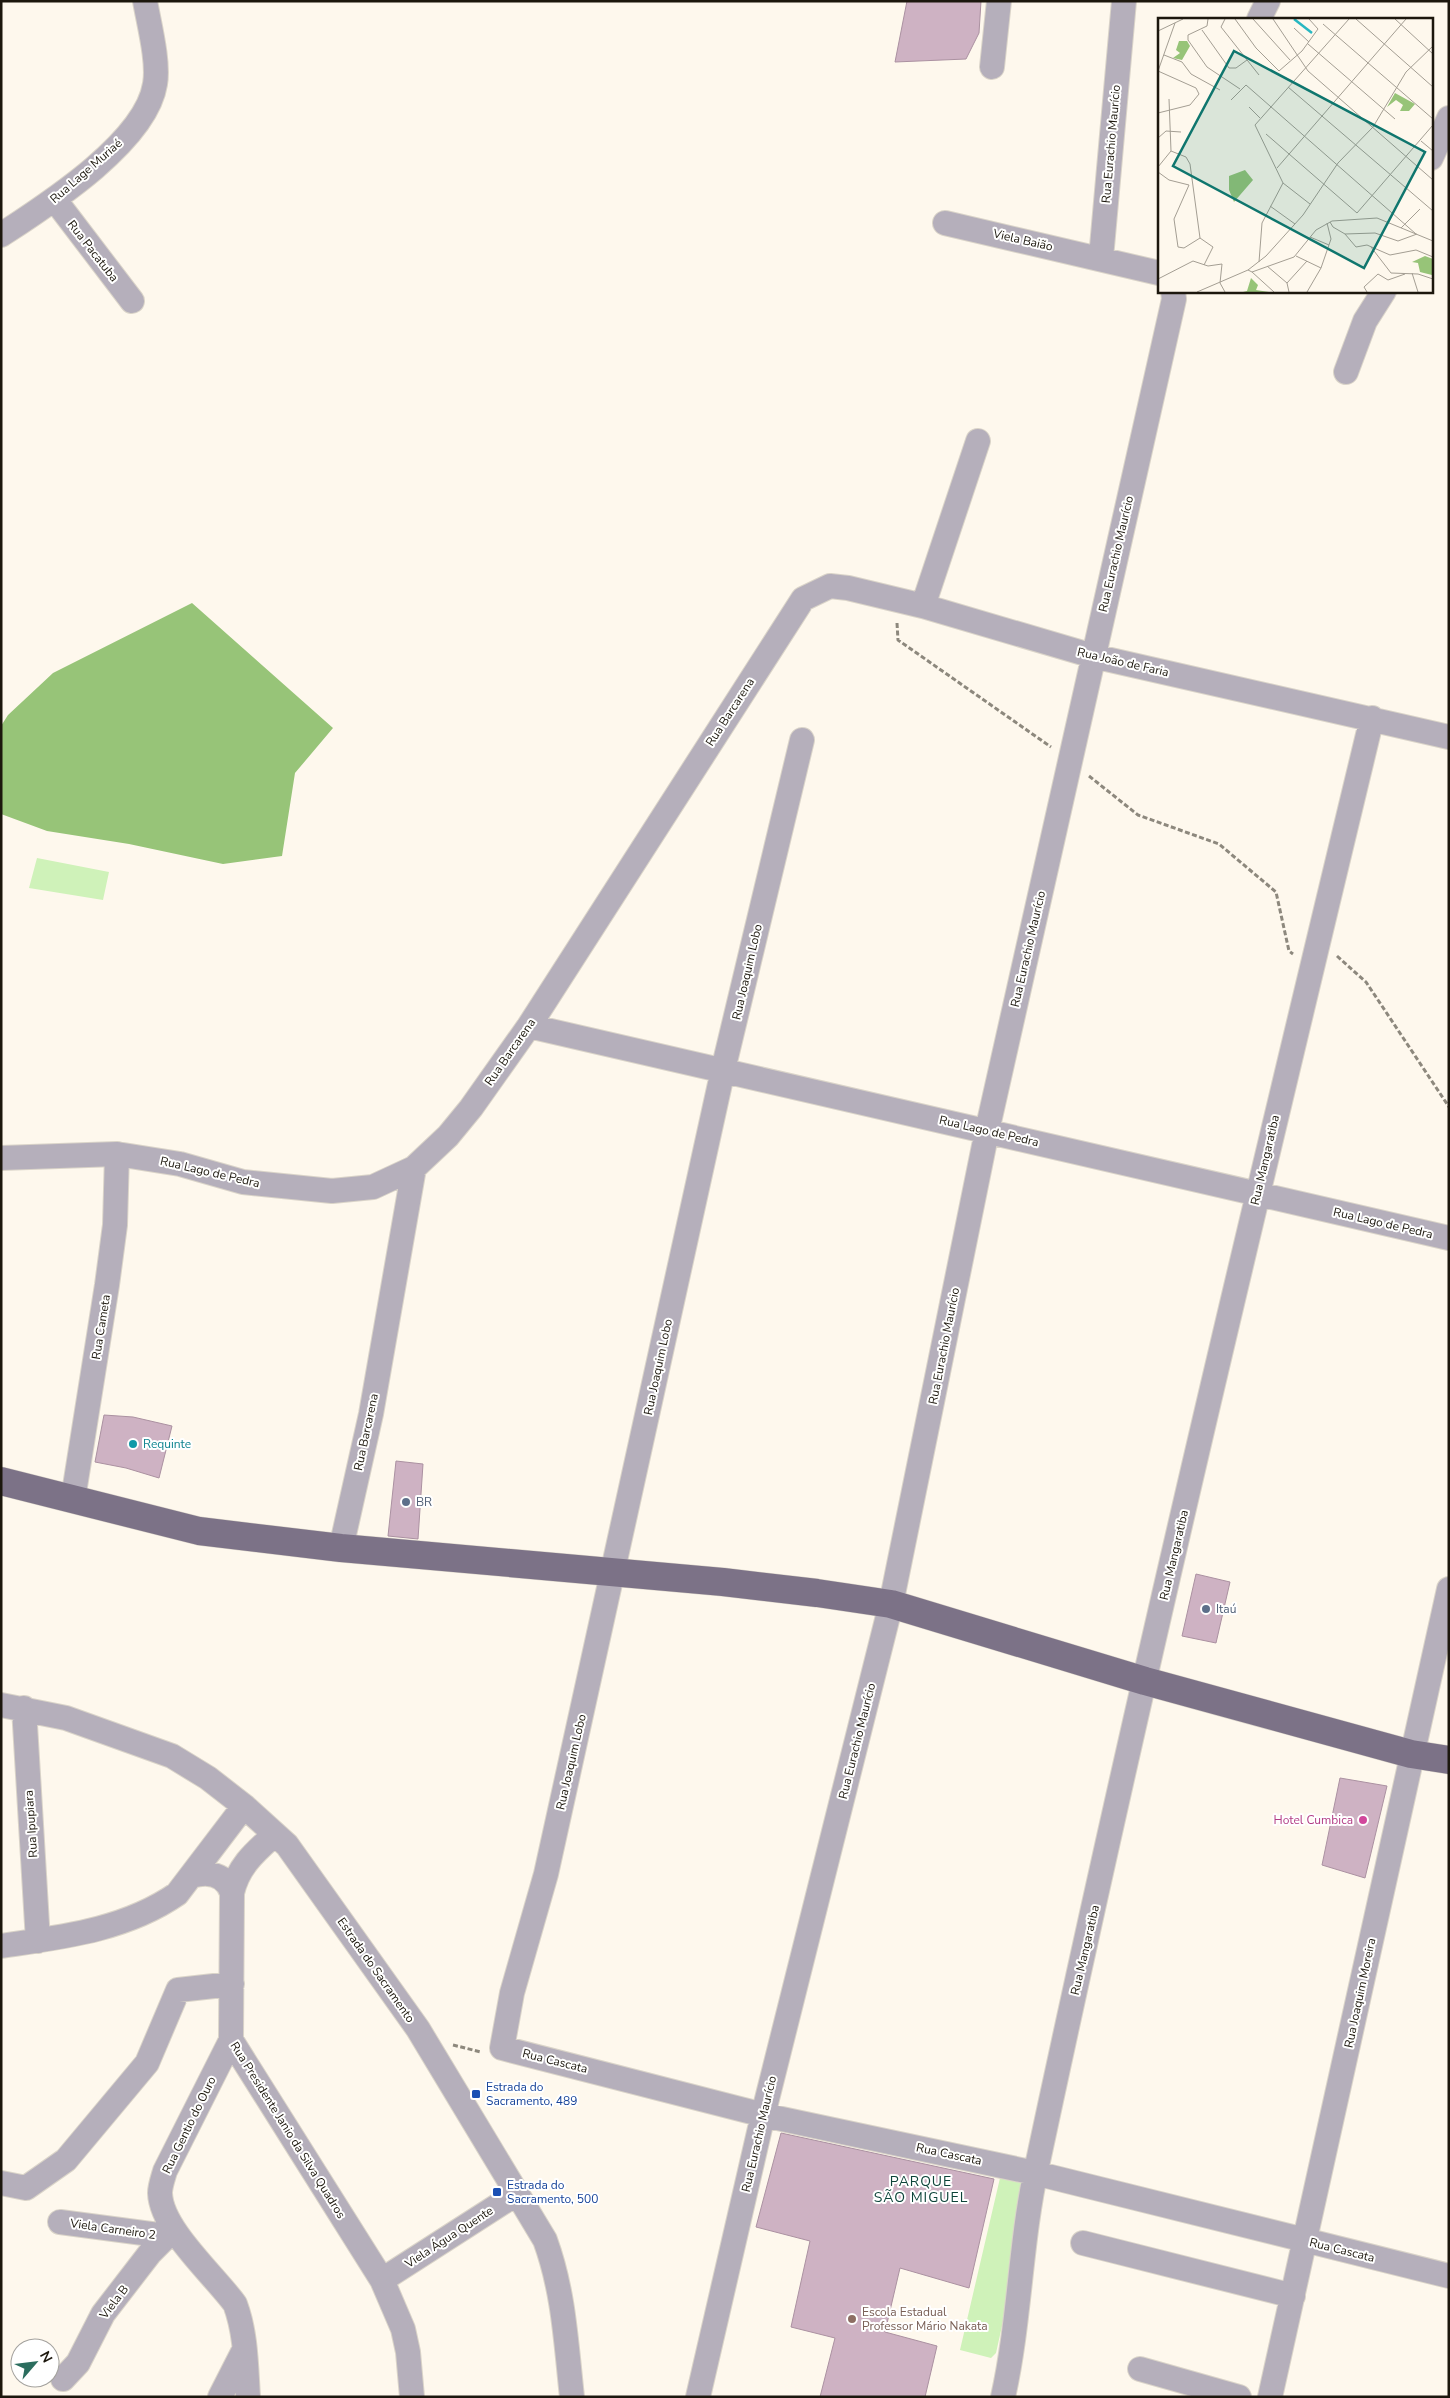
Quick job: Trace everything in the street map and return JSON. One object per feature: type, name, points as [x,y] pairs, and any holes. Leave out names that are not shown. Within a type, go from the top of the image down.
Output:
[{"type":"main road","points":[[1,1481],[198,1531],[341,1548],[817,1592],[891,1604],[1145,1681],[1411,1754],[1449,1760]]},
{"type":"street","name":"Rua Lage Muriaé","points":[[1,235],[54,200],[109,154],[130,132],[147,107],[155,84],[154,49],[145,1]]},
{"type":"street","points":[[992,67],[999,1]]},
{"type":"street","name":"Rua Eurachio Maurício","points":[[1101,258],[1124,1]]},
{"type":"street","points":[[1260,18],[1268,1]]},
{"type":"street","points":[[1432,156],[1449,118]]},
{"type":"street","name":"Rua Pacatuba","points":[[54,200],[132,301]]},
{"type":"street","name":"Viela Baião","points":[[945,223],[1101,258]]},
{"type":"street","points":[[1101,258],[1158,273]]},
{"type":"street","name":"Rua Eurachio Maurício","points":[[698,2397],[763,2115],[891,1604],[987,1130],[1174,299],[1173,292]]},
{"type":"street","points":[[1346,372],[1365,320],[1383,292]]},
{"type":"street","points":[[923,606],[978,440]]},
{"type":"street","name":"Rua João de Faria","points":[[803,599],[830,586],[848,588],[923,606],[1093,656],[1449,736]]},
{"type":"street","name":"Rua Barcarena","points":[[341,1548],[371,1414],[414,1168],[448,1136],[471,1108],[529,1026],[803,599]]},
{"type":"street","name":"Rua Mangaratiba","points":[[1003,2397],[1011,2361],[1035,2173],[1257,1193],[1372,718]]},
{"type":"street","name":"Rua Joaquim Lobo","points":[[502,2048],[512,1993],[546,1874],[723,1070],[802,740]]},
{"type":"street","name":"Rua Lago de Pedra","points":[[529,1026],[1449,1238]]},
{"type":"street","name":"Rua Lago de Pedra","points":[[1,1158],[118,1154],[172,1163],[243,1182],[332,1191],[373,1187],[414,1168]]},
{"type":"street","name":"Rua Cameta","points":[[73,1499],[115,1225],[118,1154]]},
{"type":"street","name":"Rua Joaquim Moreira","points":[[1270,2397],[1294,2296],[1411,1754],[1449,1589]]},
{"type":"street","name":"Estrada do Sacramento","points":[[13,1707],[66,1718],[172,1756],[208,1778],[244,1806],[287,1845],[418,2029],[545,2240],[556,2270],[562,2298],[572,2397]]},
{"type":"street","name":"Rua Ipupiara","points":[[13,1707],[38,1941]]},
{"type":"street","points":[[1,1946],[38,1941],[108,1927],[143,1915],[177,1894],[244,1806]]},
{"type":"street","name":"Rua Presidente Janio da Silva Quadros","points":[[274,1834],[247,1859],[235,1881],[232,1893],[231,2040],[382,2280],[403,2329],[408,2352],[412,2397]]},
{"type":"street","points":[[191,1876],[206,1872],[214,1874],[230,1887],[232,1893]]},
{"type":"street","points":[[1,2183],[26,2188],[66,2160],[147,2063],[178,1990],[232,1984]]},
{"type":"street","name":"Rua Gentio do Ouro","points":[[231,2040],[165,2170],[160,2193],[163,2212],[170,2233],[235,2304],[239,2314],[248,2397]]},
{"type":"street","name":"Rua Cascata","points":[[502,2048],[763,2115],[1035,2173],[1449,2276]]},
{"type":"street","name":"Viela Água Quente","points":[[382,2280],[516,2194]]},
{"type":"street","name":"Viela Carneiro 2","points":[[60,2222],[170,2233]]},
{"type":"street","name":"Viela B","points":[[63,2379],[78,2363],[103,2314],[150,2253],[170,2233]]},
{"type":"street","points":[[1083,2243],[1294,2296]]},
{"type":"street","points":[[220,2397],[244,2350]]},
{"type":"street","points":[[1140,2369],[1238,2397]]},
{"type":"path","points":[[896,599],[898,640],[1070,760],[1138,815],[1219,844],[1276,892],[1289,951],[1312,966],[1334,954],[1366,982],[1449,1107]]},
{"type":"path","points":[[451,2045],[488,2054],[502,2048]]},
{"type":"green space","points":[[192,603],[333,728],[295,773],[282,856],[223,864],[129,844],[47,831],[1,814],[1,726],[8,715],[53,673]]},
{"type":"green space","points":[[37,858],[109,872],[103,900],[29,888]]},
{"type":"green space","points":[[1000,2178],[1027,2182],[1012,2281],[996,2353],[991,2358],[960,2350]]},
{"type":"building","points":[[907,1],[981,1],[979,33],[966,59],[895,62]]},
{"type":"building","name":"Requinte","points":[[104,1415],[133,1417],[172,1426],[159,1478],[126,1468],[95,1462]]},
{"type":"building","name":"BR","points":[[396,1461],[423,1464],[418,1539],[388,1536]]},
{"type":"building","name":"Itaú","points":[[1196,1574],[1230,1582],[1216,1643],[1182,1636]]},
{"type":"building","points":[[1340,1778],[1387,1786],[1365,1878],[1322,1865]]},
{"type":"building","points":[[781,2133],[994,2179],[969,2288],[900,2268],[885,2332],[937,2346],[925,2397],[820,2397],[835,2338],[791,2327],[810,2241],[756,2227]]},
{"type":"place","name":"Requinte","points":[[133,1444]]},
{"type":"place","name":"BR","points":[[406,1502]]},
{"type":"place","name":"Itaú","points":[[1206,1609]]},
{"type":"place","name":"Hotel Cumbica","points":[[1363,1820]]},
{"type":"place","name":"Estrada do Sacramento, 489","points":[[476,2094]]},
{"type":"place","name":"Estrada do Sacramento, 500","points":[[497,2192]]},
{"type":"place","name":"Escola Estadual Professor Mário Nakata","points":[[852,2319]]},
{"type":"district","name":"PARQUE SÃO MIGUEL","points":[[921,2190]]}]
